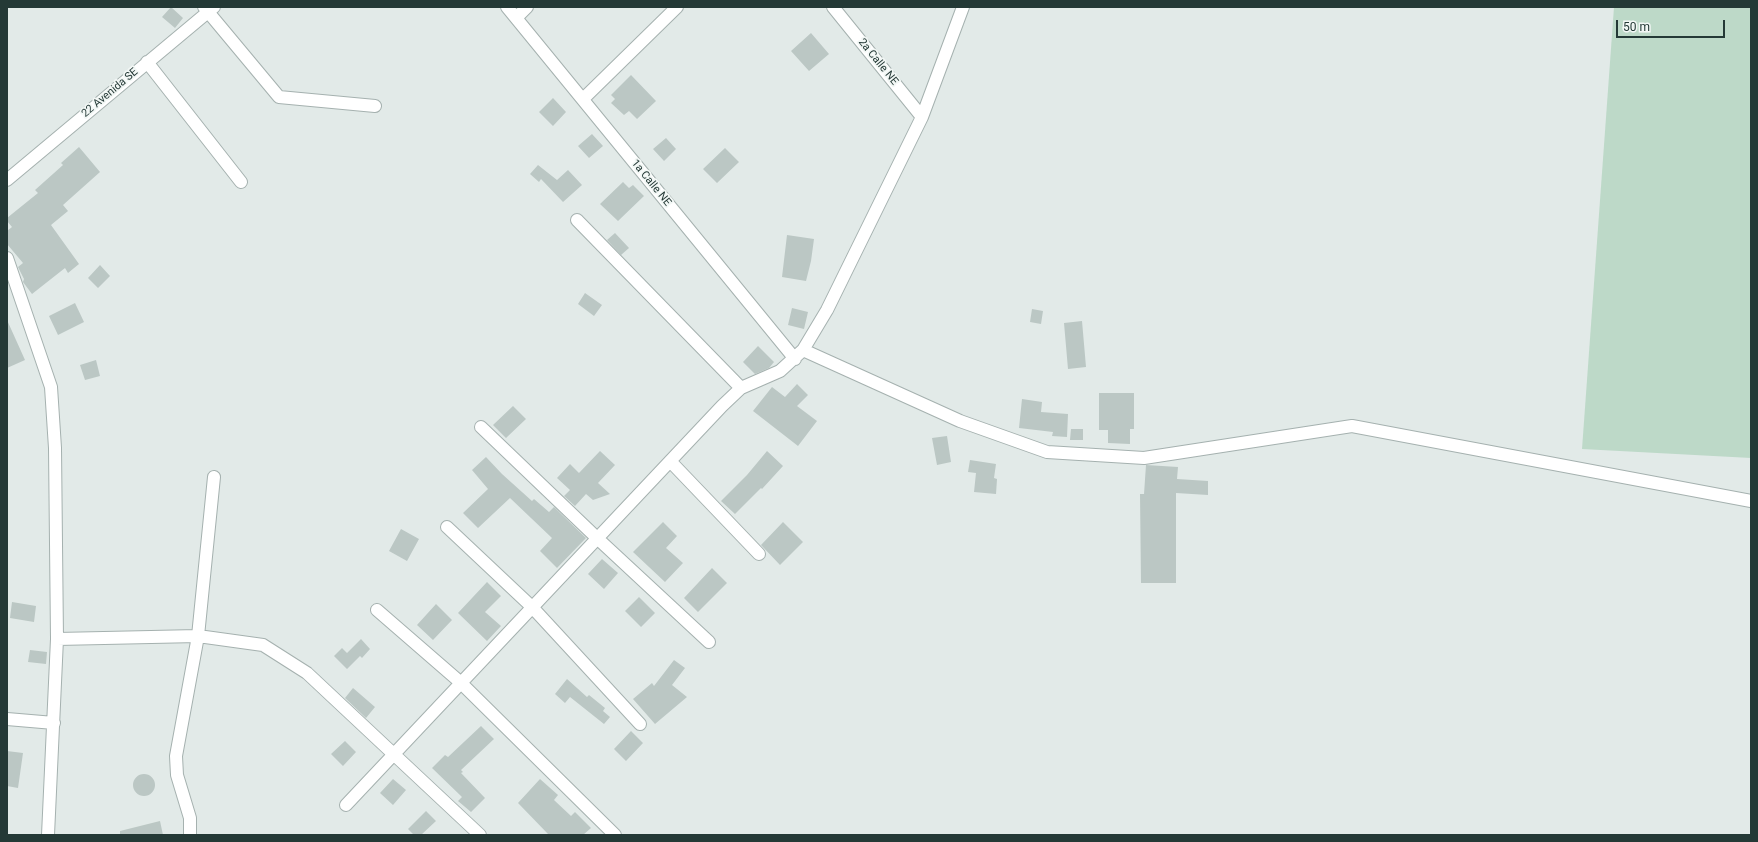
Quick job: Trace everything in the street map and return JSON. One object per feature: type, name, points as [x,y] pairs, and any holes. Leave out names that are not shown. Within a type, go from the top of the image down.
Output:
[{"type":"street","name":"1a Calle NE","points":[[507,7],[795,359]]},
{"type":"street","points":[[516,18],[527,7]]},
{"type":"street","points":[[583,99],[677,7]]},
{"type":"street","name":"2a Calle NE","points":[[833,7],[922,117]]},
{"type":"street","points":[[346,805],[460,682],[722,406],[741,388],[780,371],[795,359],[803,350],[827,310],[922,117],[963,7]]},
{"type":"street","points":[[208,9],[279,97],[375,106]]},
{"type":"street","name":"22 Avenida SE","points":[[7,180],[208,9]]},
{"type":"street","points":[[147,62],[241,182]]},
{"type":"street","points":[[577,220],[741,388]]},
{"type":"street","points":[[7,258],[51,387],[55,448],[57,639],[48,835]]},
{"type":"street","points":[[803,350],[960,421],[1047,452],[1144,458],[1352,426],[1751,501]]},
{"type":"street","points":[[481,427],[709,642]]},
{"type":"street","points":[[670,461],[759,554]]},
{"type":"street","points":[[190,835],[190,818],[177,775],[176,756],[198,636],[214,477]]},
{"type":"street","points":[[447,527],[532,607],[640,724]]},
{"type":"street","points":[[377,610],[460,682],[608,833]]},
{"type":"street","points":[[57,639],[198,636],[263,645],[307,673],[480,835]]},
{"type":"street","points":[[7,718],[54,723]]},
{"type":"green space","points":[[1614,7],[1751,7],[1751,458],[1582,449]]},
{"type":"building","points":[[171,7],[183,18],[175,28],[162,17]]},
{"type":"building","points":[[811,33],[829,54],[809,71],[791,51]]},
{"type":"building","points":[[631,75],[656,101],[637,119],[629,111],[624,115],[611,103],[615,99],[611,95]]},
{"type":"building","points":[[553,98],[566,112],[553,126],[539,112]]},
{"type":"building","points":[[592,134],[603,146],[589,158],[578,146]]},
{"type":"building","points":[[666,138],[676,149],[664,161],[653,149]]},
{"type":"building","points":[[79,147],[100,172],[63,205],[68,211],[51,225],[79,264],[68,273],[65,268],[32,294],[23,282],[24,279],[18,267],[23,263],[7,244],[7,231],[12,227],[7,221],[7,218],[38,193],[35,190],[63,165],[61,163]]},
{"type":"building","points":[[725,148],[739,162],[717,183],[703,169]]},
{"type":"building","points":[[538,165],[557,180],[568,170],[582,185],[563,202],[541,179],[539,182],[530,174]]},
{"type":"building","points":[[623,182],[629,188],[633,185],[644,196],[618,221],[600,204]]},
{"type":"building","points":[[615,233],[629,248],[621,255],[607,240]]},
{"type":"building","points":[[787,235],[814,239],[806,281],[782,277]]},
{"type":"building","points":[[100,265],[110,276],[98,288],[88,278]]},
{"type":"building","points":[[585,293],[602,305],[594,316],[578,304]]},
{"type":"building","points":[[75,303],[84,322],[58,335],[49,316]]},
{"type":"building","points":[[792,308],[808,312],[804,329],[788,325]]},
{"type":"building","points":[[1032,309],[1043,311],[1041,324],[1030,322]]},
{"type":"building","points":[[7,320],[25,360],[7,368]]},
{"type":"building","points":[[1082,321],[1086,367],[1068,369],[1064,323]]},
{"type":"building","points":[[758,346],[774,362],[769,368],[755,374],[743,362]]},
{"type":"building","points":[[96,360],[100,376],[85,380],[80,365]]},
{"type":"building","points":[[797,384],[808,395],[797,406],[817,421],[798,446],[753,411],[772,387],[785,397]]},
{"type":"building","points":[[1099,393],[1134,393],[1134,429],[1130,429],[1130,444],[1108,443],[1108,430],[1099,430]]},
{"type":"building","points":[[1022,399],[1042,402],[1041,412],[1068,414],[1067,437],[1052,436],[1053,432],[1019,428]]},
{"type":"building","points":[[513,406],[526,419],[506,438],[493,425]]},
{"type":"building","points":[[1071,429],[1083,429],[1083,440],[1070,440]]},
{"type":"building","points":[[947,436],[951,462],[937,465],[932,438]]},
{"type":"building","points":[[600,451],[615,465],[598,483],[610,494],[593,500],[586,494],[575,506],[564,496],[570,490],[557,478],[570,464],[579,473]]},
{"type":"building","points":[[767,451],[783,466],[762,489],[761,488],[735,514],[721,501],[747,475]]},
{"type":"building","points":[[486,457],[502,474],[532,501],[534,499],[549,512],[554,507],[586,538],[557,568],[540,551],[552,538],[510,498],[478,528],[463,513],[488,489],[472,470]]},
{"type":"building","points":[[970,460],[996,464],[994,478],[997,479],[996,494],[974,492],[976,473],[968,472]]},
{"type":"building","points":[[1146,465],[1178,467],[1177,479],[1208,481],[1208,495],[1176,493],[1176,583],[1141,583],[1140,494],[1144,494]]},
{"type":"building","points":[[663,522],[677,536],[666,548],[683,563],[665,582],[633,552]]},
{"type":"building","points":[[783,522],[803,542],[780,565],[761,545]]},
{"type":"building","points":[[401,529],[419,539],[407,561],[389,551]]},
{"type":"building","points":[[602,559],[618,573],[604,589],[588,574]]},
{"type":"building","points":[[712,568],[727,583],[698,612],[684,598]]},
{"type":"building","points":[[487,582],[501,596],[485,612],[501,626],[487,641],[458,613]]},
{"type":"building","points":[[639,597],[655,613],[641,627],[625,611]]},
{"type":"building","points":[[12,602],[36,606],[34,622],[10,618]]},
{"type":"building","points":[[436,604],[452,620],[433,640],[417,625]]},
{"type":"building","points":[[361,639],[370,649],[362,658],[360,656],[347,669],[334,656],[342,648],[347,653]]},
{"type":"building","points":[[30,650],[47,652],[46,664],[28,662]]},
{"type":"building","points":[[674,660],[685,668],[672,685],[687,697],[655,724],[633,699],[652,683],[654,686]]},
{"type":"building","points":[[567,679],[587,697],[589,695],[605,708],[603,711],[610,717],[604,724],[570,697],[565,703],[555,694]]},
{"type":"building","points":[[353,688],[375,707],[366,718],[345,698]]},
{"type":"building","points":[[481,726],[494,739],[461,770],[463,772],[461,773],[485,798],[471,812],[458,801],[462,797],[432,768],[445,755],[448,757]]},
{"type":"building","points":[[631,731],[643,743],[626,761],[614,749]]},
{"type":"building","points":[[345,741],[356,752],[343,766],[331,754]]},
{"type":"building","points":[[7,751],[23,753],[18,788],[7,786]]},
{"type":"building","points":[[144,774],[152,777],[155,785],[152,793],[144,796],[136,793],[133,785],[136,777]]},
{"type":"building","points":[[393,779],[406,790],[393,805],[380,793]]},
{"type":"building","points":[[540,779],[558,795],[554,800],[571,816],[575,812],[591,828],[583,835],[549,835],[518,803]]},
{"type":"building","points":[[426,811],[436,821],[421,835],[414,835],[408,829]]},
{"type":"building","points":[[160,821],[163,835],[120,835],[120,831]]}]
